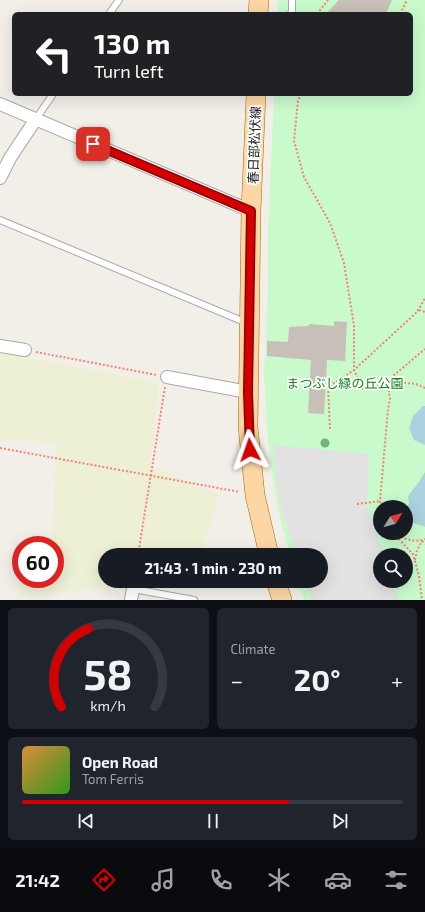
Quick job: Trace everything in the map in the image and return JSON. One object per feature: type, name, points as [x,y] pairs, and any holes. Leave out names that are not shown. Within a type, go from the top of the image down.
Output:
[{"type":"main road","points":[[258,12],[259,0]]},
{"type":"main road","name":"春日部松伏線","points":[[256,96],[251,211],[248,435],[255,495],[267,548]]},
{"type":"main road","points":[[278,588],[282,600]]},
{"type":"street","points":[[0,104],[251,211]]},
{"type":"street","points":[[0,178],[10,158],[36,119]]},
{"type":"street","points":[[0,346],[25,350]]},
{"type":"street","points":[[167,377],[248,392]]},
{"type":"lane","points":[[110,12],[119,0]]},
{"type":"lane","points":[[292,0],[292,12]]},
{"type":"lane","points":[[36,119],[52,96]]},
{"type":"lane","points":[[0,220],[249,324]]},
{"type":"lane","points":[[132,594],[194,600]]},
{"type":"path","points":[[319,12],[328,0]]},
{"type":"path","points":[[401,12],[407,0]]},
{"type":"path","points":[[301,96],[298,100],[294,140],[304,177],[330,223],[344,263],[354,326],[354,370],[363,389],[374,388],[387,381],[425,349]]},
{"type":"path","points":[[330,428],[328,387],[354,370],[418,310],[425,298]]},
{"type":"path","points":[[418,310],[425,312]]},
{"type":"path","points":[[25,350],[69,357],[167,377],[139,548]]},
{"type":"path","points":[[387,381],[416,384],[425,388]]},
{"type":"path","points":[[380,500],[390,399],[387,381]]},
{"type":"path","points":[[0,448],[255,495]]},
{"type":"path","points":[[357,504],[373,502]]},
{"type":"path","points":[[413,540],[425,539]]},
{"type":"path","points":[[400,540],[413,554],[422,600]]},
{"type":"path","points":[[422,540],[425,544]]},
{"type":"path","points":[[415,561],[417,550],[422,540]]},
{"type":"green space","name":"まつぶし緑の丘公園","points":[[278,0],[425,0],[425,600],[304,600],[300,588],[328,588],[328,548],[288,548],[277,506],[268,442],[264,374],[268,292],[268,233],[274,96],[413,96],[413,12],[277,12]]},
{"type":"green space","points":[[0,353],[159,383],[151,465],[219,495],[203,548],[98,548],[98,588],[110,588],[19,597],[20,588],[64,588],[64,536],[52,536],[56,443],[0,439]]},
{"type":"shaded area","points":[[273,445],[369,454],[367,506],[373,523],[373,540],[379,540],[382,548],[373,548],[373,588],[395,588],[399,600],[311,600],[307,588],[328,588],[328,548],[294,548],[279,502]]},
{"type":"water","points":[[423,406],[425,406],[425,445],[414,440],[409,428],[413,416]]},
{"type":"water","points":[[425,472],[425,527],[413,523],[413,500],[408,500],[408,496]]},
{"type":"building","points":[[339,0],[392,0],[387,12],[328,12]]},
{"type":"building","points":[[334,321],[347,322],[345,361],[327,360],[324,414],[308,413],[311,360],[267,356],[267,341],[288,342],[289,327],[308,326],[310,324],[334,326]]},
{"type":"route","points":[[93,144],[251,211],[248,392],[248,427],[250,450]]}]
